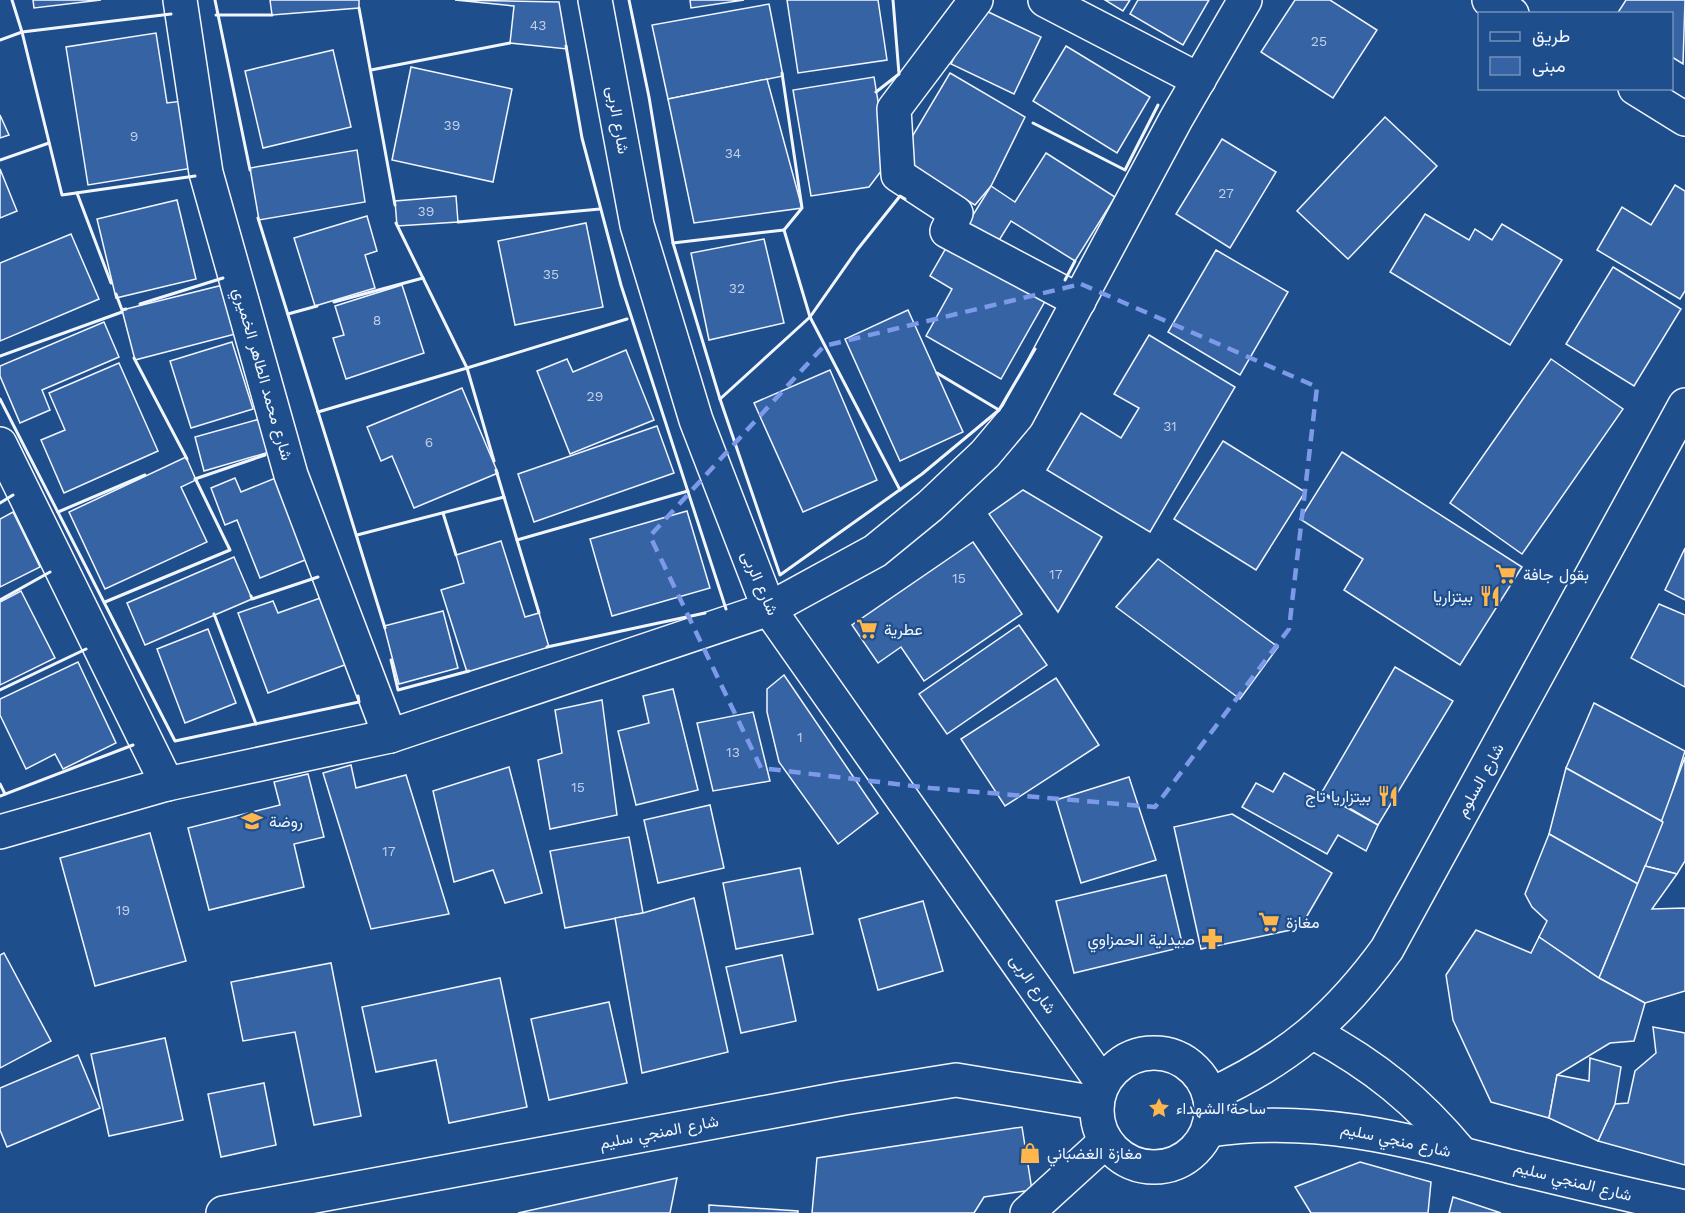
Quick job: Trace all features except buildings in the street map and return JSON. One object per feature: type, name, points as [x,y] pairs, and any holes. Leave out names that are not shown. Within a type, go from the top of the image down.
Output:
[{"type":"street","name":"شارع محمد الطاهر الخميري","points":[[180,0],[206,173],[291,475],[390,736]]},
{"type":"street","name":"شارع الربى","points":[[595,0],[637,225],[696,420],[769,609],[1100,1093]]},
{"type":"street","points":[[976,0],[894,109],[898,175],[956,213],[947,231],[1079,301]]},
{"type":"street","points":[[1045,0],[1199,80]]},
{"type":"street","points":[[0,832],[167,784],[390,736],[769,609],[875,551],[985,454],[1017,416],[1199,80],[1245,0]]},
{"type":"street","points":[[1490,0],[1509,12]]},
{"type":"street","points":[[1638,90],[1685,119]]},
{"type":"street","name":"شارع السلوم","points":[[1210,1095],[1282,1057],[1314,1033],[1342,1007],[1387,949],[1685,405]]},
{"type":"street","points":[[0,444],[167,784]]},
{"type":"street","name":"شارع منجي سليم","points":[[1314,1033],[1356,1056],[1396,1084],[1431,1117],[1462,1154]]},
{"type":"street","points":[[1150,1053],[1170,1055],[1188,1064],[1202,1077],[1210,1095],[1209,1130],[1200,1146],[1187,1158],[1170,1166],[1151,1168],[1133,1164],[1118,1155],[1106,1141],[1098,1122],[1100,1093],[1115,1068],[1131,1058],[1150,1053]]},
{"type":"street","name":"شارع المنجي سليم","points":[[223,1213],[844,1098],[956,1080],[1100,1093]]},
{"type":"street","name":"شارع منجي سليم","points":[[1209,1130],[1245,1124],[1319,1125],[1462,1154]]},
{"type":"street","points":[[1027,1213],[1106,1141]]},
{"type":"street","name":"شارع المنجي سليم","points":[[1462,1154],[1606,1202],[1685,1207]]},
{"type":"highlighted area","points":[[1081,284],[1317,387],[1289,629],[1155,807],[930,788],[761,768],[650,536],[824,346]]},
{"type":"wall","points":[[12,0],[22,32],[171,14]]},
{"type":"wall","points":[[215,0],[250,170]]},
{"type":"wall","points":[[629,0],[649,97],[673,243],[720,399],[780,575],[922,474],[999,410],[1035,349]]},
{"type":"wall","points":[[876,92],[899,74],[893,0]]},
{"type":"wall","points":[[359,8],[395,205]]},
{"type":"wall","points":[[216,15],[272,15]]},
{"type":"wall","points":[[0,40],[22,32],[62,195],[195,176]]},
{"type":"wall","points":[[371,70],[510,43]]},
{"type":"wall","points":[[566,46],[582,138],[621,285],[726,609]]},
{"type":"wall","points":[[782,73],[802,208],[784,230]]},
{"type":"wall","points":[[1033,123],[1125,170],[1158,105]]},
{"type":"wall","points":[[0,160],[49,143]]},
{"type":"wall","points":[[77,193],[111,283]]},
{"type":"wall","points":[[900,490],[810,317],[857,250],[900,196],[905,199]]},
{"type":"wall","points":[[458,222],[600,209]]},
{"type":"wall","points":[[258,218],[385,628]]},
{"type":"wall","points":[[318,412],[467,368],[396,223]]},
{"type":"wall","points":[[673,243],[784,230],[810,317],[720,399]]},
{"type":"wall","points":[[1065,280],[1075,261]]},
{"type":"wall","points":[[140,304],[223,278]]},
{"type":"wall","points":[[334,302],[423,278]]},
{"type":"wall","points":[[116,294],[122,310],[126,309]]},
{"type":"wall","points":[[288,314],[317,306]]},
{"type":"wall","points":[[0,356],[122,312]]},
{"type":"wall","points":[[494,461],[467,368],[627,319]]},
{"type":"wall","points":[[134,358],[187,459]]},
{"type":"wall","points":[[937,373],[999,410]]},
{"type":"wall","points":[[0,399],[175,741],[359,702],[358,696]]},
{"type":"wall","points":[[195,479],[265,455]]},
{"type":"wall","points":[[496,470],[504,497]]},
{"type":"wall","points":[[58,512],[145,475]]},
{"type":"wall","points":[[105,602],[230,550],[196,480]]},
{"type":"wall","points":[[517,540],[688,491]]},
{"type":"wall","points":[[0,503],[13,495]]},
{"type":"wall","points":[[357,535],[504,497],[539,613]]},
{"type":"wall","points":[[443,513],[456,555]]},
{"type":"wall","points":[[0,600],[50,572]]},
{"type":"wall","points":[[251,596],[252,599],[318,577]]},
{"type":"wall","points":[[547,647],[705,613]]},
{"type":"wall","points":[[214,614],[256,724]]},
{"type":"wall","points":[[0,690],[86,649]]},
{"type":"wall","points":[[391,660],[398,690],[469,671]]},
{"type":"wall","points":[[0,796],[133,745]]},
{"type":"wall","points":[[0,784],[5,794]]},
{"type":"place","name":"بقول جافة","points":[[1506,574]]},
{"type":"place","name":"بيتزاريا","points":[[1490,596]]},
{"type":"place","name":"عطرية","points":[[867,629]]},
{"type":"place","name":"بيتزاريا تاج","points":[[1388,796]]},
{"type":"place","name":"روضة","points":[[252,821]]},
{"type":"place","name":"مغازة","points":[[1269,922]]},
{"type":"place","name":"صيدلية الحمزاوي","points":[[1212,939]]},
{"type":"place","name":"ساحة الشهداء","points":[[1159,1108]]},
{"type":"place","name":"مغازة الغضباني","points":[[1030,1153]]}]
